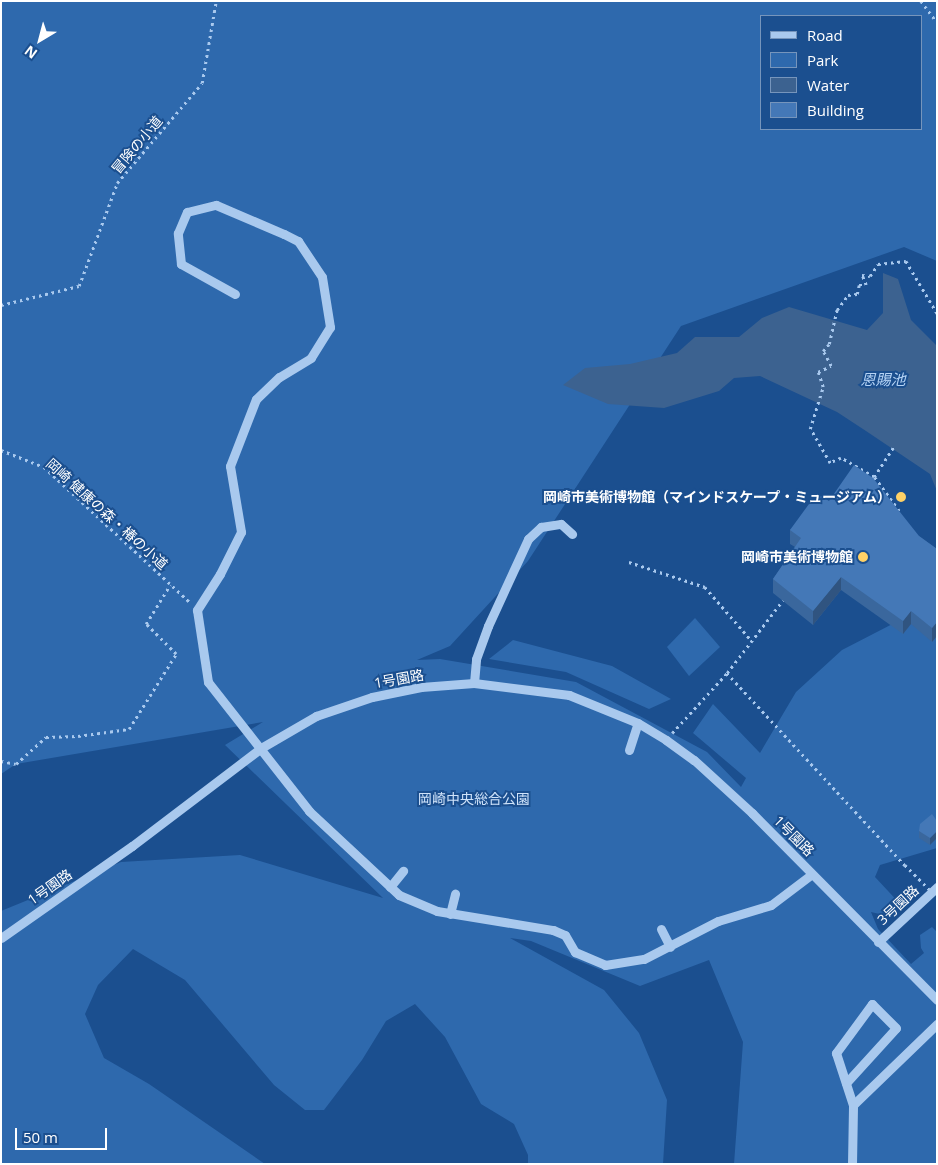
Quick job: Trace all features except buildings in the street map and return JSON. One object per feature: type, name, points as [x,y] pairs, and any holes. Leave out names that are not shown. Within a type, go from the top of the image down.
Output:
[{"type":"street","points":[[235,294],[180,264],[178,233],[187,212],[216,204],[298,241],[322,277],[330,327],[311,358],[279,377],[256,399],[230,466],[240,532],[220,574],[197,610],[208,682],[309,811],[399,895],[450,914],[553,930],[565,934],[575,952],[606,965],[644,959],[718,921],[771,905],[812,874]]},
{"type":"street","points":[[474,683],[476,659],[488,626],[528,539],[541,527],[561,524],[572,534]]},
{"type":"street","name":"1号園路","points":[[1,938],[132,846],[261,748],[316,716],[372,697],[421,687],[474,683],[569,695],[638,723],[666,740],[716,780],[878,942]]},
{"type":"street","points":[[629,750],[638,723]]},
{"type":"street","points":[[390,887],[403,872]]},
{"type":"street","name":"3号園路","points":[[878,942],[937,887]]},
{"type":"street","points":[[450,914],[455,894]]},
{"type":"street","points":[[661,929],[670,946]]},
{"type":"street","points":[[878,942],[937,1000]]},
{"type":"street","points":[[846,1083],[896,1028],[872,1004],[836,1053],[853,1105],[852,1164]]},
{"type":"street","points":[[853,1105],[937,1024]]},
{"type":"path","name":"冒険の小道","points":[[1,305],[79,286],[118,183],[202,82],[216,1]]},
{"type":"path","points":[[920,1],[937,22]]},
{"type":"path","points":[[902,515],[874,477],[841,458],[830,463],[810,429],[816,415],[823,386],[818,372],[831,366],[822,352],[829,344],[837,310],[848,295],[857,294],[859,285],[866,285],[862,275],[870,276],[878,264],[906,261],[937,313]]},
{"type":"path","points":[[874,477],[894,446]]},
{"type":"path","name":"岡崎 健康の森・椿の小道","points":[[1,450],[44,468],[197,610]]},
{"type":"path","points":[[629,562],[705,587],[752,640]]},
{"type":"path","name":"岡崎 健康の森・椿の小道","points":[[1,761],[16,764],[46,737],[78,736],[129,728],[176,654],[146,624],[170,584]]},
{"type":"path","points":[[666,740],[727,673],[783,600]]},
{"type":"path","points":[[727,673],[937,897]]},
{"type":"green space","name":"岡崎中央総合公園","points":[[1,1],[937,1],[937,261],[904,247],[681,326],[528,561],[450,646],[417,660],[440,659],[576,682],[707,752],[741,787],[746,778],[693,733],[713,704],[760,753],[796,692],[842,650],[937,601],[937,848],[880,865],[875,877],[903,907],[888,916],[871,912],[878,929],[911,964],[924,953],[921,948],[920,935],[932,927],[937,932],[937,1164],[734,1164],[743,1042],[709,960],[640,986],[531,941],[510,938],[604,990],[639,1033],[667,1100],[663,1164],[528,1164],[528,1155],[514,1124],[481,1104],[445,1037],[415,1004],[386,1021],[362,1060],[324,1110],[305,1110],[274,1085],[185,980],[133,949],[98,985],[85,1014],[104,1058],[149,1084],[265,1164],[1,1164],[1,911],[121,862],[240,855],[383,898],[225,745],[263,722],[16,764],[1,774]]},
{"type":"green space","points":[[695,618],[720,647],[689,676],[667,647]]},
{"type":"green space","points":[[513,640],[612,666],[671,699],[649,709],[566,672],[489,659]]},
{"type":"water","name":"恩賜池","points":[[883,273],[898,279],[911,320],[937,346],[937,491],[930,474],[837,412],[760,376],[734,378],[719,391],[664,408],[608,404],[563,385],[585,368],[630,364],[677,353],[695,337],[739,337],[762,318],[789,307],[867,330],[883,313]]},
{"type":"place","name":"岡崎市美術博物館（マインドスケープ・ミュージアム）","points":[[901,497]]},
{"type":"place","name":"岡崎市美術博物館","points":[[863,557]]}]
